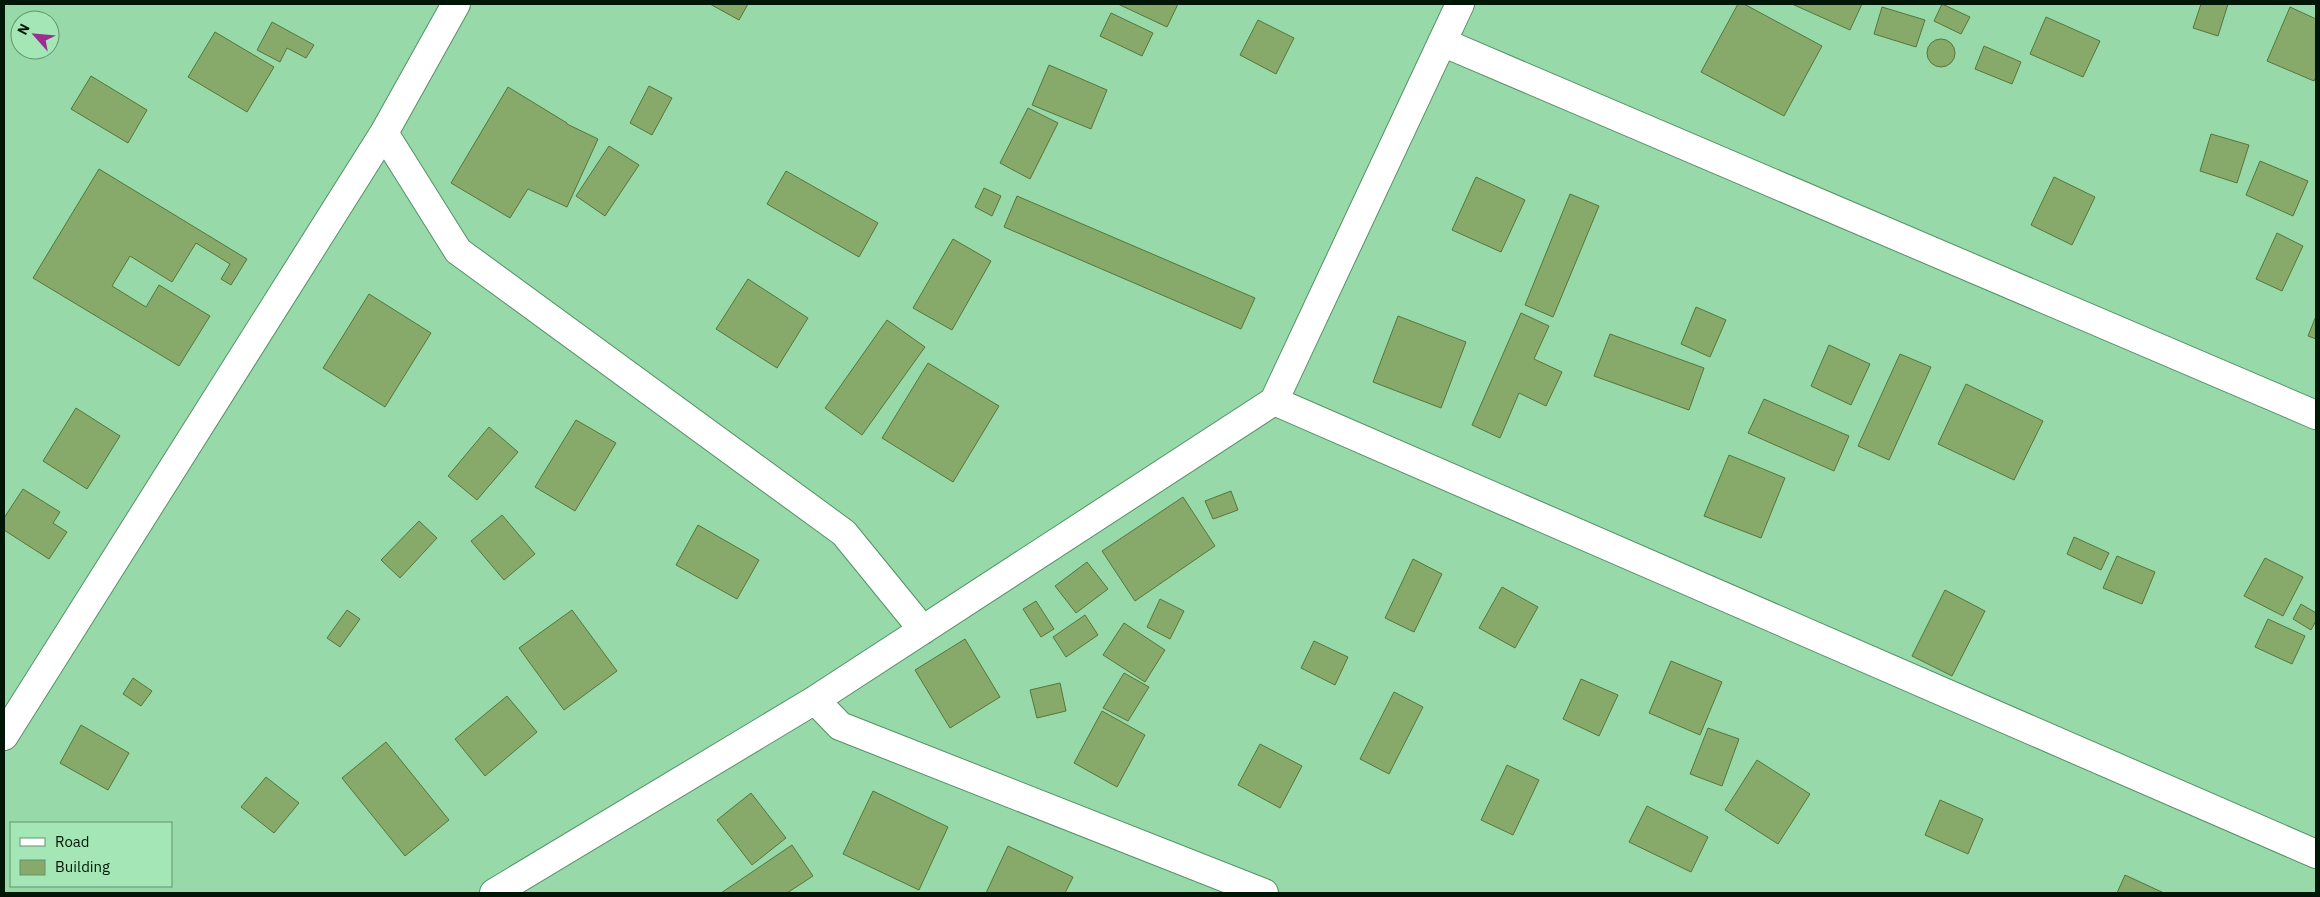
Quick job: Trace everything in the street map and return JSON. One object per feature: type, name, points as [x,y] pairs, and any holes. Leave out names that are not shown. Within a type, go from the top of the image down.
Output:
[{"type":"street","points":[[4,736],[384,133],[456,4]]},
{"type":"street","points":[[494,893],[816,700],[1274,401],[1460,4]]},
{"type":"street","points":[[1442,42],[2316,415]]},
{"type":"street","points":[[384,133],[458,251],[844,534],[923,630]]},
{"type":"street","points":[[1274,401],[2316,854]]},
{"type":"street","points":[[816,700],[840,726],[1264,893]]},
{"type":"building","points":[[710,4],[748,4],[739,20]]},
{"type":"building","points":[[1118,4],[1178,4],[1167,27]]},
{"type":"building","points":[[1738,4],[1744,4],[1822,46],[1784,116],[1701,72]]},
{"type":"building","points":[[1792,4],[1862,4],[1850,30]]},
{"type":"building","points":[[1942,4],[1970,17],[1961,34],[1934,21]]},
{"type":"building","points":[[2201,4],[2228,4],[2218,36],[2193,28]]},
{"type":"building","points":[[1882,7],[1925,20],[1916,47],[1874,34]]},
{"type":"building","points":[[2290,7],[2316,19],[2316,77],[2314,81],[2267,61]]},
{"type":"building","points":[[1111,13],[1153,33],[1142,56],[1100,36]]},
{"type":"building","points":[[2046,17],[2100,41],[2083,77],[2030,54]]},
{"type":"building","points":[[1258,20],[1294,38],[1276,74],[1240,55]]},
{"type":"building","points":[[272,22],[314,45],[306,58],[287,48],[280,62],[257,50]]},
{"type":"building","points":[[215,32],[274,67],[247,112],[188,77]]},
{"type":"building","points":[[1941,39],[1951,43],[1955,53],[1951,63],[1941,67],[1931,63],[1927,53],[1931,43]]},
{"type":"building","points":[[1984,46],[2021,62],[2012,84],[1975,69]]},
{"type":"building","points":[[1049,65],[1107,90],[1091,129],[1032,105]]},
{"type":"building","points":[[91,76],[147,110],[128,143],[71,109]]},
{"type":"building","points":[[649,86],[672,98],[652,135],[630,123]]},
{"type":"building","points":[[508,87],[567,124],[598,139],[567,207],[528,189],[510,218],[451,183]]},
{"type":"building","points":[[1028,108],[1058,123],[1030,179],[1000,163]]},
{"type":"building","points":[[2211,134],[2249,145],[2237,183],[2200,171]]},
{"type":"building","points":[[609,146],[639,165],[605,216],[576,196]]},
{"type":"building","points":[[2260,161],[2308,181],[2293,216],[2246,195]]},
{"type":"building","points":[[99,169],[247,259],[231,285],[221,279],[230,264],[196,243],[172,282],[130,256],[112,286],[146,307],[159,285],[210,316],[179,366],[33,278]]},
{"type":"building","points":[[786,171],[878,223],[859,257],[767,204]]},
{"type":"building","points":[[1476,177],[1525,200],[1501,252],[1452,230]]},
{"type":"building","points":[[2054,177],[2095,197],[2072,245],[2031,225]]},
{"type":"building","points":[[984,188],[1001,196],[992,216],[975,207]]},
{"type":"building","points":[[1570,194],[1599,206],[1553,317],[1525,305]]},
{"type":"building","points":[[1017,196],[1255,298],[1241,329],[1004,227]]},
{"type":"building","points":[[2277,233],[2303,246],[2282,291],[2256,279]]},
{"type":"building","points":[[953,239],[991,261],[952,330],[913,308]]},
{"type":"building","points":[[748,279],[808,318],[777,368],[716,329]]},
{"type":"building","points":[[369,294],[431,333],[385,407],[323,368]]},
{"type":"building","points":[[1696,307],[1726,320],[1710,357],[1681,344]]},
{"type":"building","points":[[1521,313],[1549,326],[1534,359],[1562,372],[1546,406],[1519,393],[1500,438],[1472,425]]},
{"type":"building","points":[[1398,316],[1466,342],[1441,408],[1373,382]]},
{"type":"building","points":[[2316,316],[2316,339],[2308,336]]},
{"type":"building","points":[[887,320],[925,347],[862,435],[825,408]]},
{"type":"building","points":[[1610,334],[1704,368],[1689,410],[1594,376]]},
{"type":"building","points":[[1829,345],[1870,364],[1851,405],[1811,386]]},
{"type":"building","points":[[1900,354],[1931,367],[1889,460],[1858,446]]},
{"type":"building","points":[[928,363],[999,406],[953,482],[882,438]]},
{"type":"building","points":[[1966,384],[2043,421],[2014,480],[1938,444]]},
{"type":"building","points":[[1764,399],[1849,436],[1834,471],[1748,433]]},
{"type":"building","points":[[76,408],[120,436],[87,489],[43,461]]},
{"type":"building","points":[[576,420],[616,443],[575,511],[535,487]]},
{"type":"building","points":[[489,427],[518,452],[477,500],[448,476]]},
{"type":"building","points":[[1729,455],[1785,478],[1761,538],[1704,516]]},
{"type":"building","points":[[23,489],[60,512],[53,523],[67,532],[49,559],[4,530],[4,518]]},
{"type":"building","points":[[1231,491],[1238,510],[1213,519],[1205,501]]},
{"type":"building","points":[[1183,497],[1215,546],[1135,601],[1102,551]]},
{"type":"building","points":[[502,515],[535,554],[504,580],[471,541]]},
{"type":"building","points":[[419,521],[437,538],[400,578],[381,560]]},
{"type":"building","points":[[698,525],[759,560],[737,599],[676,565]]},
{"type":"building","points":[[2074,537],[2109,553],[2101,570],[2067,554]]},
{"type":"building","points":[[2117,556],[2155,572],[2142,604],[2103,588]]},
{"type":"building","points":[[2265,558],[2303,577],[2283,616],[2244,596]]},
{"type":"building","points":[[1413,559],[1442,574],[1414,632],[1385,618]]},
{"type":"building","points":[[1087,562],[1108,589],[1076,613],[1055,586]]},
{"type":"building","points":[[1502,587],[1538,607],[1515,648],[1479,628]]},
{"type":"building","points":[[1945,590],[1985,611],[1952,676],[1912,656]]},
{"type":"building","points":[[1160,599],[1184,611],[1170,639],[1147,627]]},
{"type":"building","points":[[1036,601],[1054,629],[1041,637],[1023,609]]},
{"type":"building","points":[[2301,604],[2316,613],[2316,621],[2311,630],[2293,619]]},
{"type":"building","points":[[347,610],[360,619],[340,647],[327,638]]},
{"type":"building","points":[[572,610],[617,671],[564,710],[519,648]]},
{"type":"building","points":[[1085,615],[1098,635],[1066,657],[1053,637]]},
{"type":"building","points":[[2268,619],[2305,636],[2292,664],[2255,647]]},
{"type":"building","points":[[1124,623],[1165,650],[1145,682],[1103,655]]},
{"type":"building","points":[[965,639],[1000,697],[950,728],[915,670]]},
{"type":"building","points":[[1314,641],[1348,657],[1335,685],[1301,668]]},
{"type":"building","points":[[1671,661],[1722,682],[1700,735],[1649,713]]},
{"type":"building","points":[[1124,673],[1149,687],[1128,721],[1103,708]]},
{"type":"building","points":[[133,678],[152,691],[141,706],[123,694]]},
{"type":"building","points":[[1581,679],[1618,695],[1599,736],[1563,719]]},
{"type":"building","points":[[1060,683],[1066,711],[1037,718],[1030,690]]},
{"type":"building","points":[[1394,692],[1423,707],[1389,774],[1360,759]]},
{"type":"building","points":[[507,696],[537,732],[485,776],[455,739]]},
{"type":"building","points":[[1102,711],[1145,735],[1117,787],[1074,763]]},
{"type":"building","points":[[81,725],[129,753],[108,790],[60,763]]},
{"type":"building","points":[[1708,728],[1739,739],[1722,786],[1690,774]]},
{"type":"building","points":[[386,742],[449,820],[405,856],[342,778]]},
{"type":"building","points":[[1260,744],[1302,766],[1280,808],[1238,785]]},
{"type":"building","points":[[1757,760],[1810,794],[1778,844],[1725,810]]},
{"type":"building","points":[[1507,765],[1539,780],[1513,835],[1481,820]]},
{"type":"building","points":[[266,777],[299,803],[274,833],[241,807]]},
{"type":"building","points":[[873,791],[948,827],[919,890],[843,854]]},
{"type":"building","points":[[751,793],[786,838],[752,865],[717,820]]},
{"type":"building","points":[[1940,800],[1983,819],[1968,854],[1925,835]]},
{"type":"building","points":[[1647,806],[1708,837],[1691,872],[1629,842]]},
{"type":"building","points":[[792,845],[813,876],[787,893],[721,893]]},
{"type":"building","points":[[1008,846],[1073,877],[1065,893],[986,893]]},
{"type":"building","points":[[2125,875],[2164,893],[2117,893]]}]
